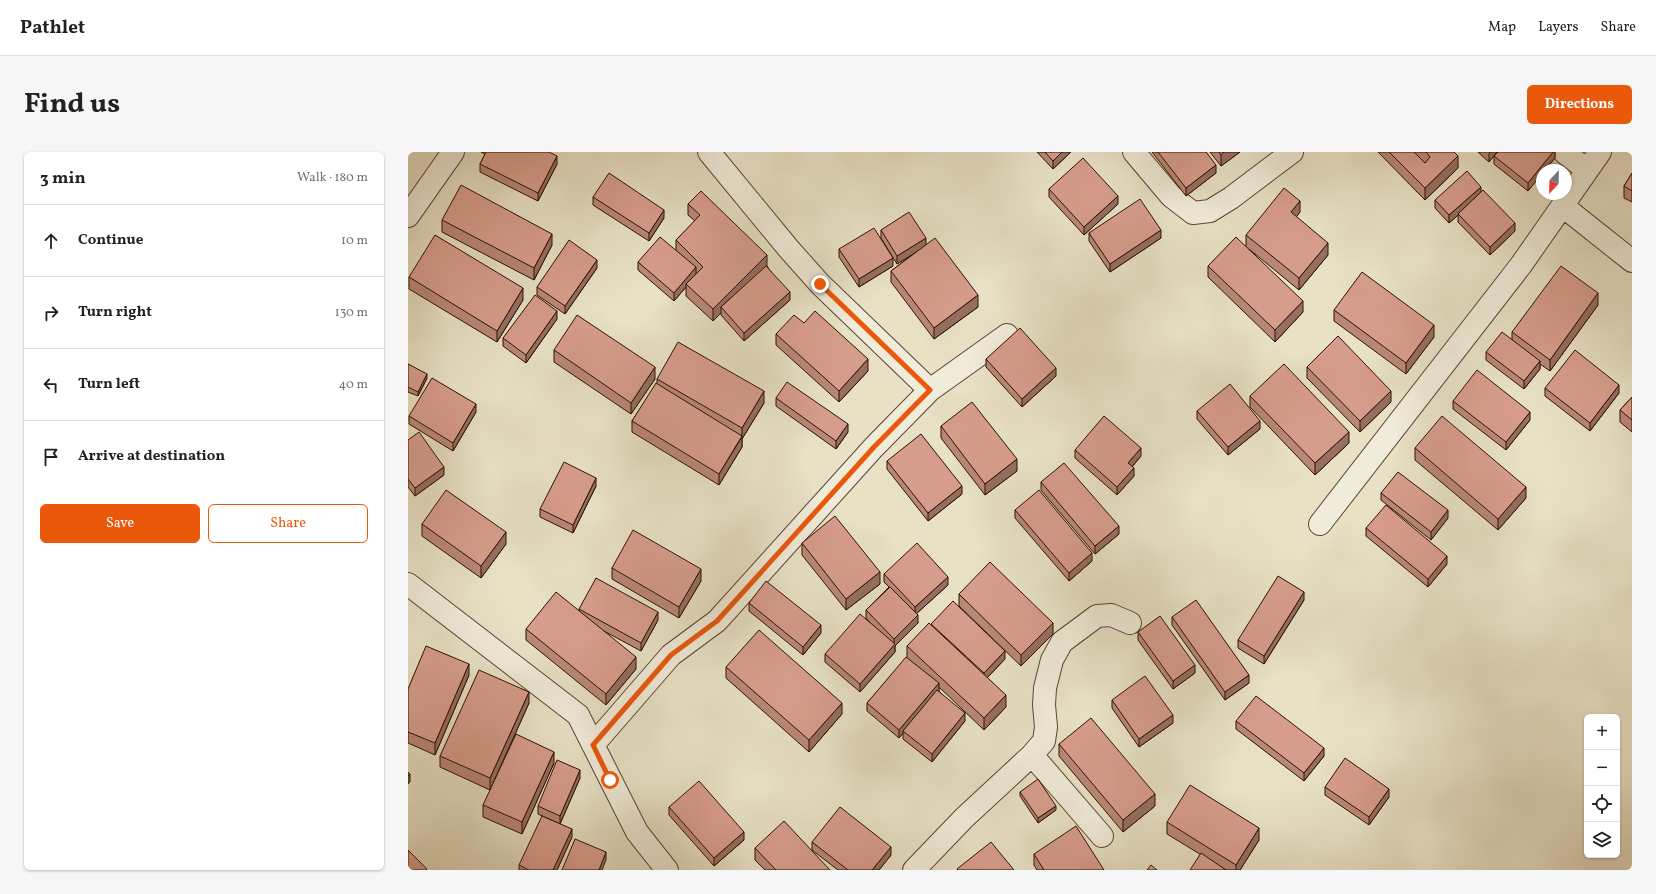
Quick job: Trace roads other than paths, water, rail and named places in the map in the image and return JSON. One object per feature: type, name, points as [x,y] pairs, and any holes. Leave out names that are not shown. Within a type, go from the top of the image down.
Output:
[{"type":"street","points":[[408,216],[453,152]]},
{"type":"street","points":[[708,152],[820,284],[930,390]]},
{"type":"street","points":[[1134,152],[1171,196],[1193,213],[1210,211],[1231,198],[1292,152]]},
{"type":"street","points":[[1564,152],[1587,170]]},
{"type":"street","points":[[1320,524],[1522,265],[1564,207],[1600,152]]},
{"type":"street","points":[[1564,207],[1632,261]]},
{"type":"street","points":[[593,745],[671,655],[717,621],[874,447],[930,390],[1007,335]]},
{"type":"street","points":[[408,584],[578,715],[637,832],[667,870]]},
{"type":"street","points":[[914,870],[964,818],[1032,755],[1044,741],[1046,727],[1044,705],[1045,688],[1052,660],[1062,642],[1097,616],[1110,615],[1130,623]]},
{"type":"street","points":[[1032,755],[1102,836]]}]
